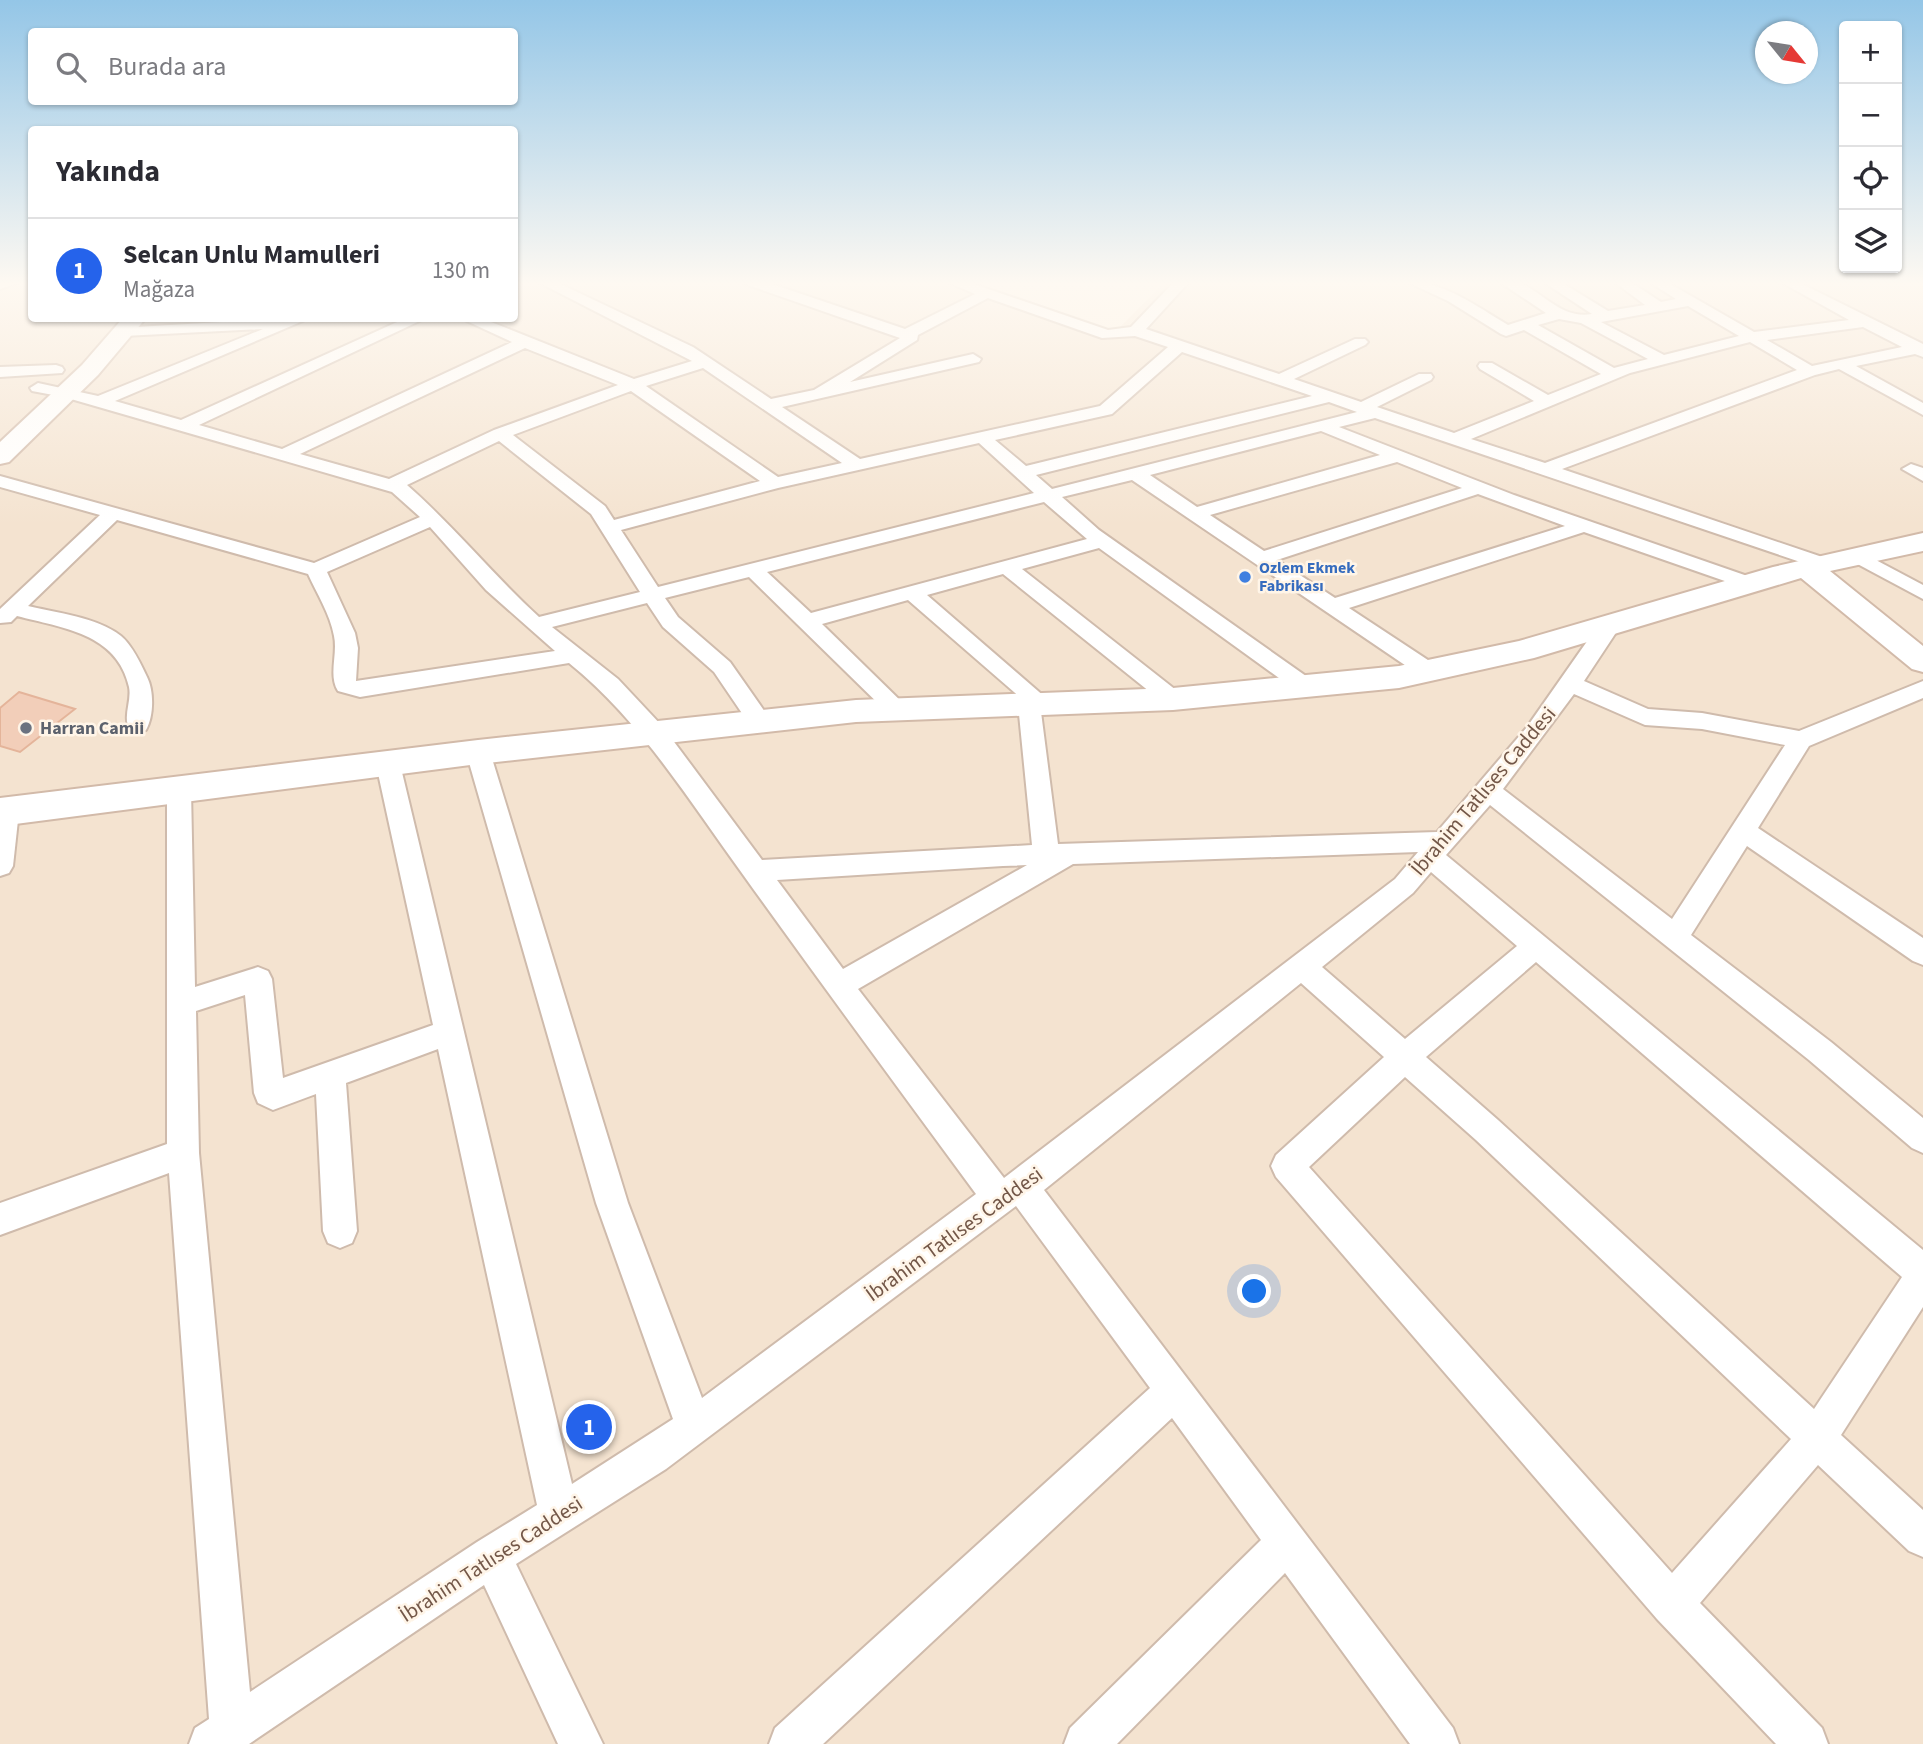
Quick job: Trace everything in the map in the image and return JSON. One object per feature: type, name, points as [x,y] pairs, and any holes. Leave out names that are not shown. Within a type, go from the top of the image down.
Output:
[{"type":"main road","points":[[19,406],[64,362]]},
{"type":"main road","points":[[0,456],[66,392],[90,362]]},
{"type":"main road","points":[[3,811],[478,752],[856,711],[1173,699],[1399,677],[1524,651],[1749,583],[1816,566],[1857,556],[1917,547]]},
{"type":"main road","points":[[1816,566],[1923,662]]},
{"type":"street","points":[[0,372],[40,362]]},
{"type":"street","points":[[99,402],[196,362]]},
{"type":"street","points":[[182,426],[322,362]]},
{"type":"street","points":[[283,455],[481,362]]},
{"type":"street","points":[[576,362],[633,385],[775,483]]},
{"type":"street","points":[[390,486],[500,434],[633,385],[704,362]]},
{"type":"street","points":[[706,362],[857,464]]},
{"type":"street","points":[[819,394],[871,362]]},
{"type":"street","points":[[769,405],[958,362]]},
{"type":"street","points":[[610,527],[775,483],[1106,410],[1161,362]]},
{"type":"street","points":[[1228,362],[1816,566]]},
{"type":"street","points":[[1279,380],[1317,362]]},
{"type":"street","points":[[1593,362],[1613,374]]},
{"type":"street","points":[[1452,440],[1613,374],[1654,362]]},
{"type":"street","points":[[1796,362],[1810,371]]},
{"type":"street","points":[[1544,470],[1810,371],[1850,362]]},
{"type":"street","points":[[1841,364],[1923,410]]},
{"type":"street","points":[[1486,366],[1546,401]]},
{"type":"street","points":[[536,625],[1322,426],[1367,411],[1425,377]]},
{"type":"street","points":[[38,388],[66,392],[399,488],[433,518],[455,546],[536,625],[610,684],[655,733],[839,986],[1174,1391],[1437,1744]]},
{"type":"street","points":[[1021,473],[1329,397]]},
{"type":"street","points":[[1322,426],[1479,488],[1749,583]]},
{"type":"street","points":[[500,434],[598,510],[655,594],[670,622],[722,667],[760,722]]},
{"type":"street","points":[[982,437],[1046,496],[1102,541],[1305,686]]},
{"type":"street","points":[[1195,513],[1397,456]]},
{"type":"street","points":[[1136,474],[1429,670]]},
{"type":"street","points":[[0,481],[316,570],[433,518]]},
{"type":"street","points":[[1262,558],[1479,488]]},
{"type":"street","points":[[6,615],[112,514]]},
{"type":"street","points":[[1333,606],[1584,526]]},
{"type":"street","points":[[807,621],[1102,541]]},
{"type":"street","points":[[1857,556],[1923,593]]},
{"type":"street","points":[[1007,567],[1173,699]]},
{"type":"street","points":[[753,569],[900,710]]},
{"type":"street","points":[[316,570],[347,643],[344,678],[346,686],[360,689],[573,655]]},
{"type":"street","points":[[912,593],[1035,704],[1058,854]]},
{"type":"street","points":[[6,615],[76,624],[102,633],[114,641],[141,688],[138,724]]},
{"type":"street","name":"İbrahim Tatlıses Caddesi","points":[[222,1737],[491,1556],[653,1456],[694,1427],[1010,1192],[1404,886],[1488,791],[1571,684],[1610,625]]},
{"type":"street","points":[[1571,684],[1645,717],[1702,721],[1801,740],[1923,688]]},
{"type":"street","points":[[1674,939],[1801,740]]},
{"type":"street","points":[[478,752],[612,1203],[694,1427]]},
{"type":"street","points":[[387,764],[559,1514]]},
{"type":"street","points":[[179,790],[183,1153],[222,1737]]},
{"type":"street","points":[[1488,791],[1820,1051],[1923,1138]]},
{"type":"street","points":[[0,866],[3,811]]},
{"type":"street","points":[[1744,831],[1923,953]]},
{"type":"street","points":[[754,871],[1058,854],[1436,848],[1536,946],[1923,1274],[1817,1438],[1672,1604]]},
{"type":"street","points":[[839,986],[1058,854]]},
{"type":"street","points":[[1536,946],[1404,1058],[1287,1166],[1672,1604],[1806,1744]]},
{"type":"street","points":[[1301,966],[1497,1140],[1923,1537]]},
{"type":"street","points":[[181,1004],[258,979],[269,1093],[273,1096],[448,1032]]},
{"type":"street","points":[[330,1076],[340,1231]]},
{"type":"street","points":[[0,1219],[183,1153]]},
{"type":"street","points":[[791,1744],[1174,1391]]},
{"type":"street","points":[[1086,1744],[1286,1543]]},
{"type":"street","points":[[491,1556],[581,1744]]},
{"type":"shaded area","points":[[0,362],[1923,362],[1923,1744],[0,1744]]},
{"type":"building","name":"Harran Camii","points":[[19,692],[75,709],[20,752],[0,746],[0,708]]},
{"type":"place","name":"Ozlem Ekmek Fabrikası","points":[[1245,577]]},
{"type":"place","name":"Harran Camii","points":[[26,728]]},
{"type":"place","name":"Selcan Unlu Mamulleri","points":[[589,1427]]}]
